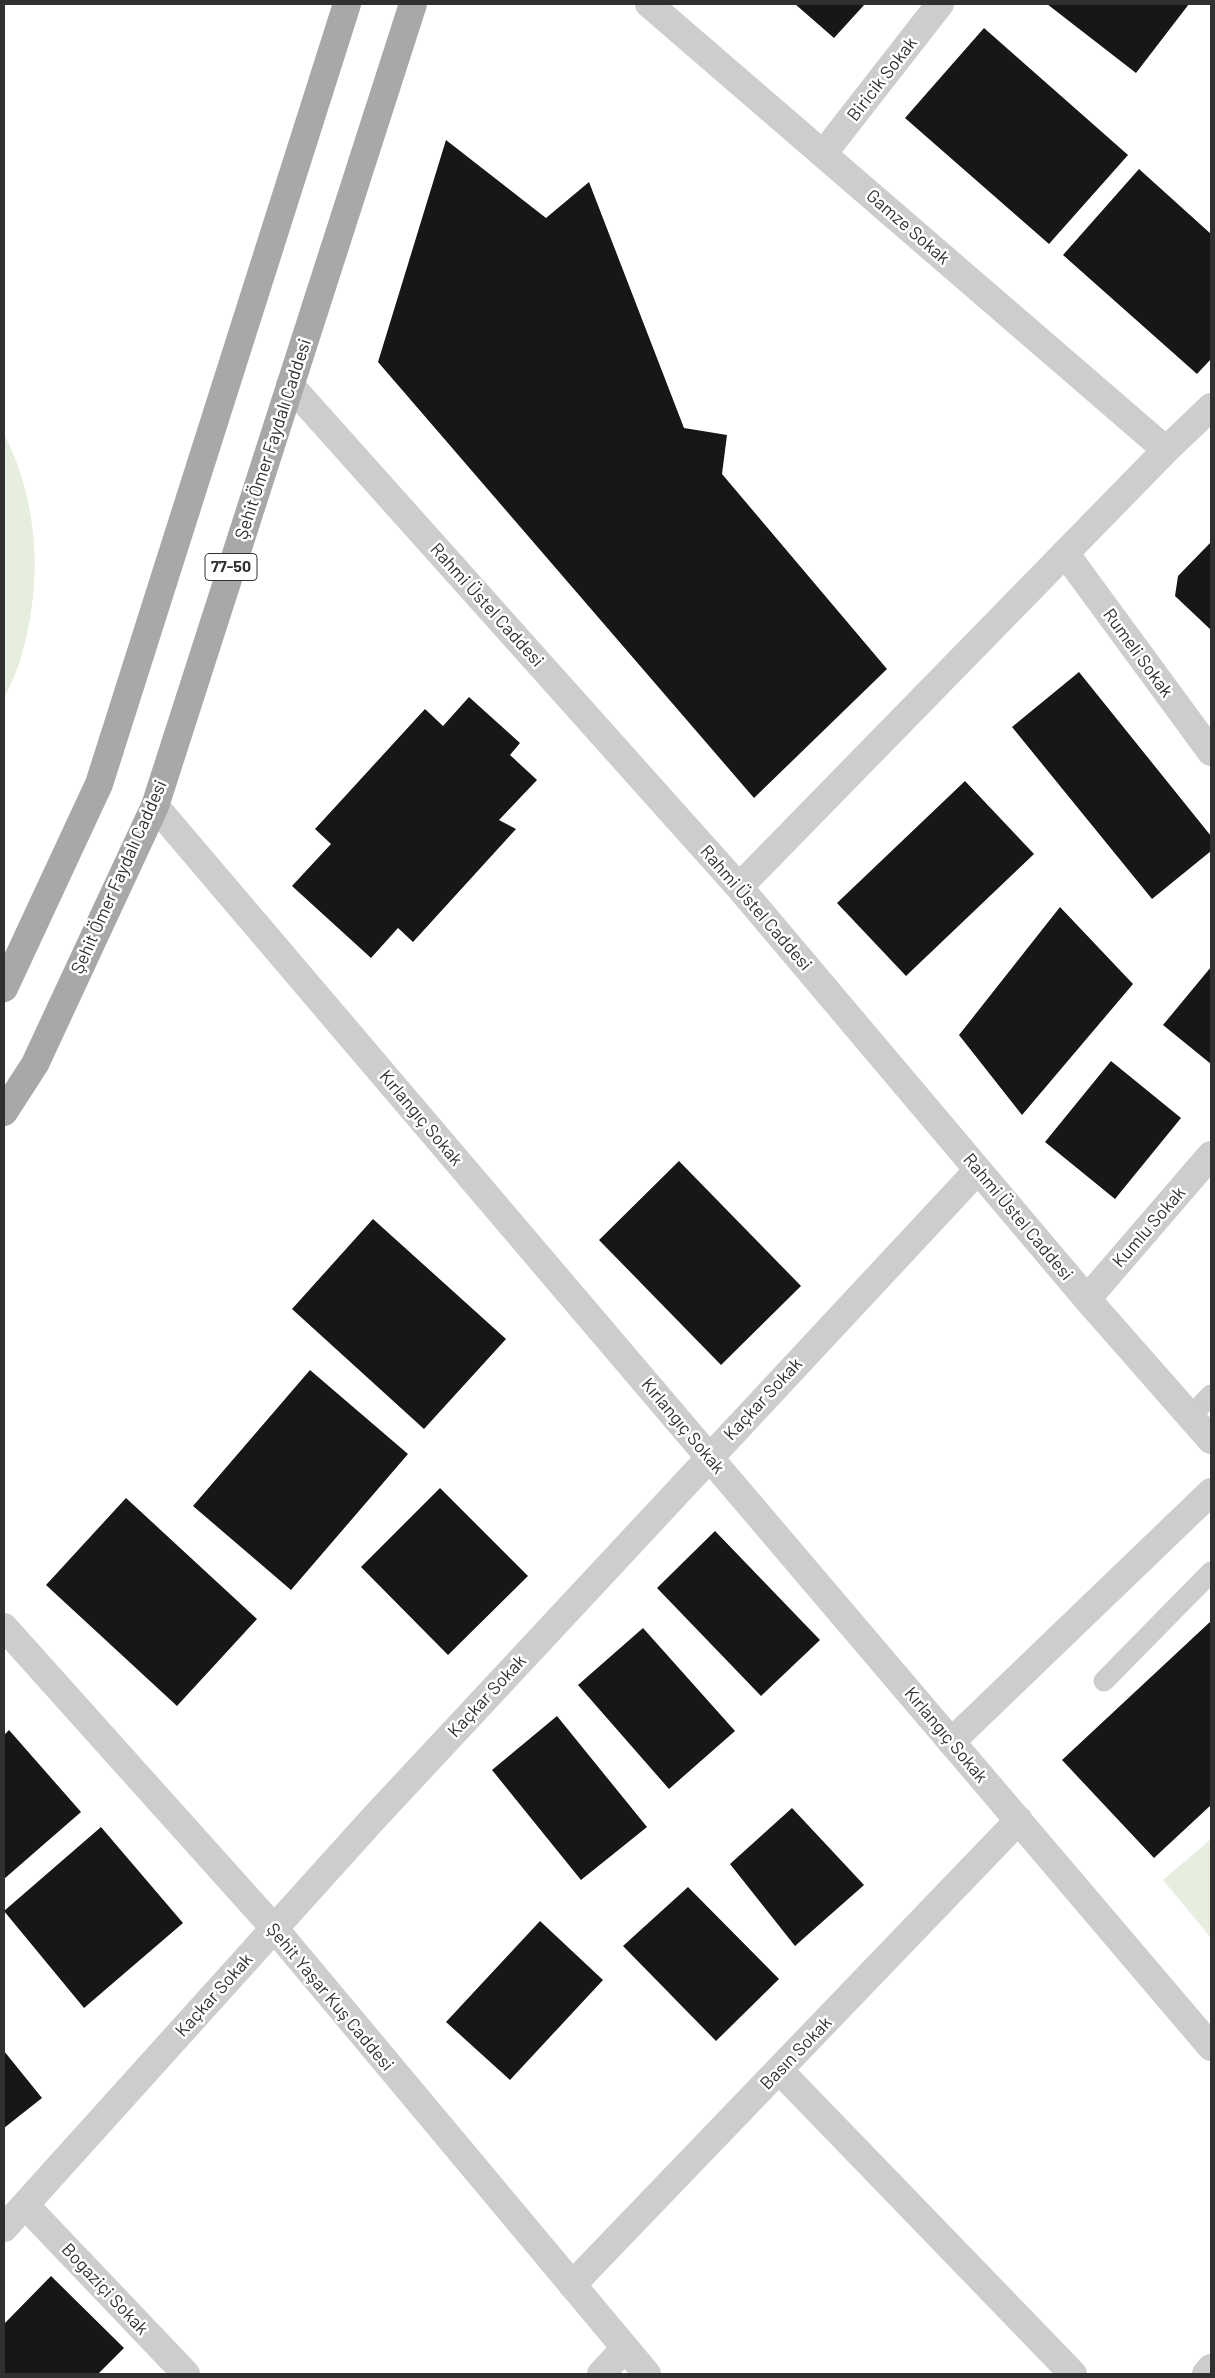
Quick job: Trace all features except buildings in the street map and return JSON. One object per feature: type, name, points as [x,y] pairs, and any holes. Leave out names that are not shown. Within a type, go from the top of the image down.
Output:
[{"type":"main road","points":[[4,988],[98,784],[347,4]]},
{"type":"main road","name":"Şehit Ömer Faydalı Caddesi","points":[[4,1112],[35,1064],[155,806],[413,4]]},
{"type":"street","name":"Gamze Sokak","points":[[649,4],[1166,450]]},
{"type":"street","name":"Biricik Sokak","points":[[823,154],[940,4]]},
{"type":"street","name":"Rahmi Üstel Caddesi","points":[[290,385],[739,887],[1087,1299],[1211,1440]]},
{"type":"street","points":[[739,887],[1166,450],[1211,407]]},
{"type":"street","name":"Rumeli Sokak","points":[[1065,553],[1211,752]]},
{"type":"street","name":"Kırlangıç Sokak","points":[[155,806],[1211,2047]]},
{"type":"street","name":"Kumlu Sokak","points":[[1087,1299],[1211,1155]]},
{"type":"street","name":"Kaçkar Sokak","points":[[4,2228],[274,1928],[978,1170]]},
{"type":"street","points":[[951,1742],[1211,1492]]},
{"type":"street","name":"Şehit Yaşar Kuş Caddesi","points":[[4,1627],[274,1928],[647,2374]]},
{"type":"street","name":"Basın Sokak","points":[[572,2285],[1019,1820]]},
{"type":"street","points":[[779,2070],[1073,2374]]},
{"type":"street","name":"Bogaziçi Sokak","points":[[25,2205],[186,2374]]},
{"type":"street","points":[[600,2374],[625,2348]]},
{"type":"lane","points":[[1190,1416],[1211,1395]]},
{"type":"lane","points":[[1104,1681],[1211,1572]]},
{"type":"green space","points":[[4,434],[25,488],[31,517],[35,575],[27,633],[18,666],[4,699]]},
{"type":"green space","points":[[1211,1839],[1211,1938],[1163,1880]]}]
